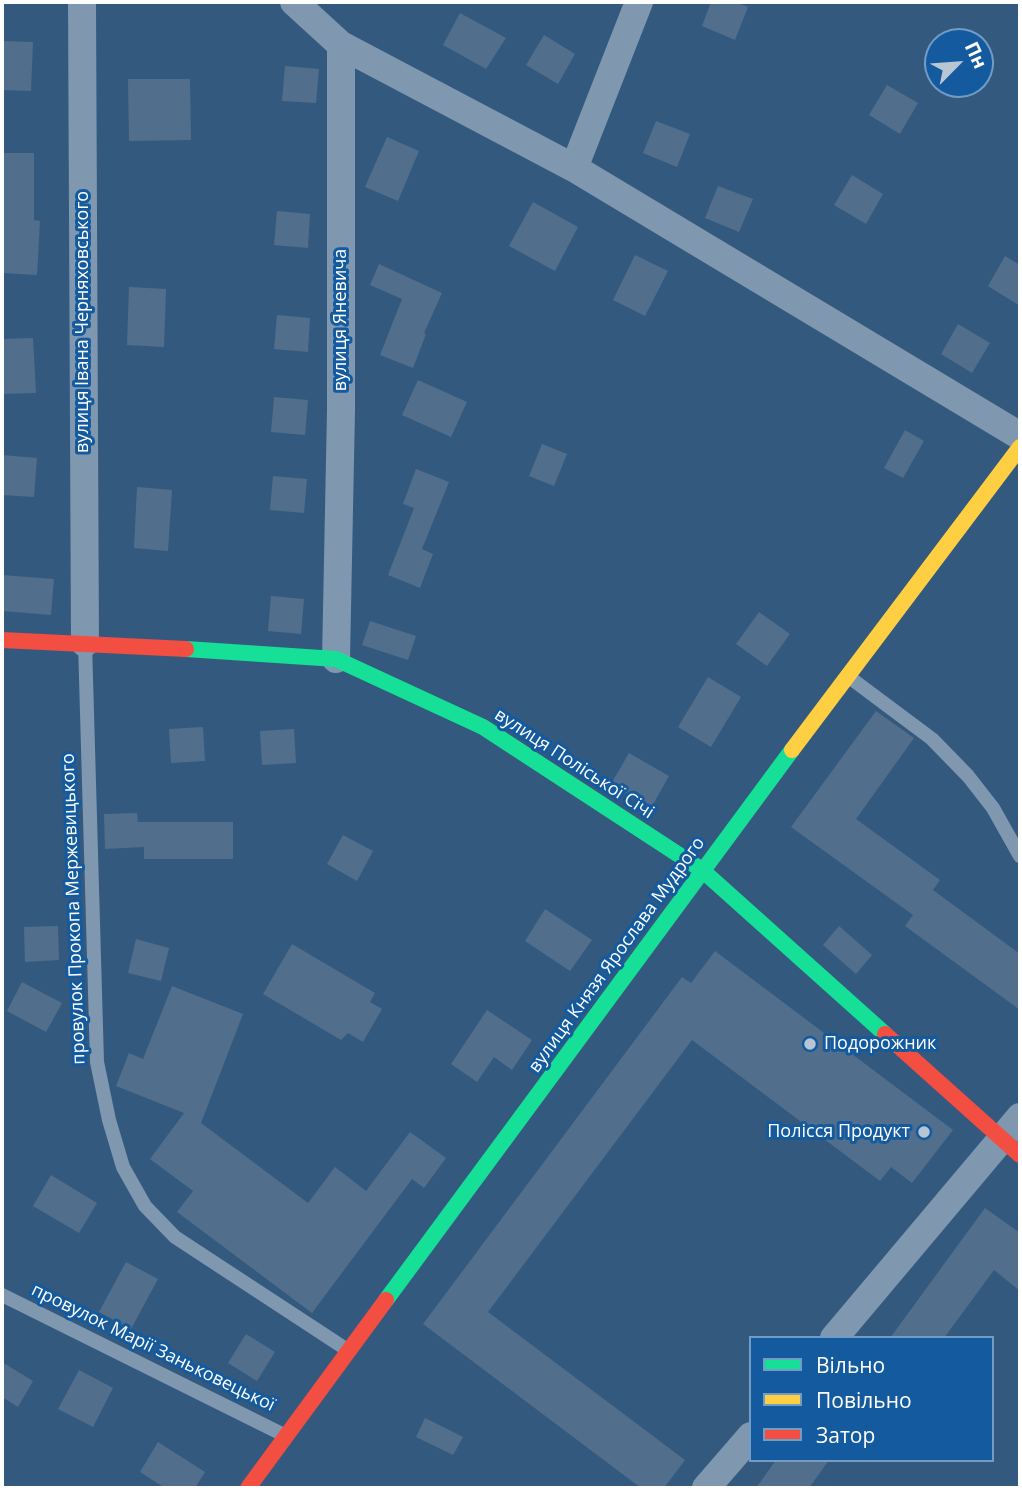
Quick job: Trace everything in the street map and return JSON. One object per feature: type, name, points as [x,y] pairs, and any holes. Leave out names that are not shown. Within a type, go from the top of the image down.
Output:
[{"type":"street","name":"вулиця Івана Черняховського","points":[[82,2],[85,643]]},
{"type":"street","points":[[294,2],[341,45],[575,168],[1020,436]]},
{"type":"street","points":[[575,168],[639,2]]},
{"type":"street","name":"вулиця Яневича","points":[[336,659],[341,410],[341,45]]},
{"type":"street","name":"вулиця Князя Ярослава Мудрого","points":[[248,1488],[702,870],[1020,447]]},
{"type":"street","name":"вулиця Поліської Січі","points":[[2,640],[336,659],[483,727],[702,870],[1011,1147]]},
{"type":"street","points":[[836,1336],[1011,1147],[1020,1116]]},
{"type":"street","points":[[706,1488],[749,1438]]},
{"type":"lane","name":"провулок Прокопа Мержевицького","points":[[85,643],[97,1062],[108,1120],[123,1167],[145,1206],[176,1237],[350,1351]]},
{"type":"lane","points":[[848,676],[932,739],[968,776],[993,808],[1020,856]]},
{"type":"lane","name":"провулок Марії Заньковецької","points":[[2,1294],[287,1436]]},
{"type":"building","points":[[711,2],[735,2],[748,7],[735,40],[702,26]]},
{"type":"building","points":[[460,13],[506,38],[486,69],[443,45]]},
{"type":"building","points":[[544,35],[575,54],[558,84],[526,65]]},
{"type":"building","points":[[2,41],[33,42],[31,91],[2,90]]},
{"type":"building","points":[[285,66],[319,69],[316,103],[282,101]]},
{"type":"building","points":[[128,79],[190,79],[191,140],[129,141]]},
{"type":"building","points":[[887,85],[918,103],[900,134],[869,115]]},
{"type":"building","points":[[656,121],[690,134],[677,167],[643,153]]},
{"type":"building","points":[[387,137],[419,151],[398,201],[365,187]]},
{"type":"building","points":[[2,153],[34,153],[34,220],[40,221],[37,275],[2,273]]},
{"type":"building","points":[[852,175],[883,194],[866,224],[834,205]]},
{"type":"building","points":[[718,186],[753,199],[739,232],[705,218]]},
{"type":"building","points":[[533,202],[578,227],[555,271],[509,246]]},
{"type":"building","points":[[277,211],[310,214],[308,248],[274,245]]},
{"type":"building","points":[[635,255],[668,271],[645,316],[613,300]]},
{"type":"building","points":[[1005,256],[1020,265],[1020,306],[988,286]]},
{"type":"building","points":[[379,264],[442,293],[424,333],[426,334],[413,368],[380,355],[402,299],[370,285]]},
{"type":"building","points":[[129,287],[166,289],[164,347],[127,345]]},
{"type":"building","points":[[277,315],[310,318],[308,352],[274,349]]},
{"type":"building","points":[[958,324],[990,343],[972,373],[941,354]]},
{"type":"building","points":[[33,338],[36,393],[2,394],[2,339]]},
{"type":"building","points":[[418,380],[467,402],[451,437],[402,415]]},
{"type":"building","points":[[274,397],[308,400],[305,435],[271,432]]},
{"type":"building","points":[[905,430],[924,441],[903,478],[884,468]]},
{"type":"building","points":[[542,444],[567,454],[554,486],[529,476]]},
{"type":"building","points":[[2,455],[37,458],[34,497],[2,495]]},
{"type":"building","points":[[416,469],[449,482],[422,549],[433,554],[420,588],[388,575],[414,508],[403,504]]},
{"type":"building","points":[[273,476],[307,479],[304,513],[270,510]]},
{"type":"building","points":[[137,487],[172,490],[168,551],[134,548]]},
{"type":"building","points":[[2,575],[54,579],[51,615],[2,611]]},
{"type":"building","points":[[271,596],[304,599],[301,634],[268,631]]},
{"type":"building","points":[[759,612],[790,634],[767,666],[736,644]]},
{"type":"building","points":[[370,621],[416,636],[408,660],[362,645]]},
{"type":"building","points":[[708,677],[741,697],[711,747],[678,727]]},
{"type":"building","points":[[876,711],[914,738],[856,819],[940,880],[933,890],[1020,954],[1020,1010],[905,926],[913,915],[791,827]]},
{"type":"building","points":[[203,727],[205,761],[171,763],[169,729]]},
{"type":"building","points":[[294,729],[296,763],[262,765],[260,731]]},
{"type":"building","points":[[629,753],[669,776],[650,810],[611,784]]},
{"type":"building","points":[[137,813],[138,822],[233,822],[233,859],[144,859],[144,847],[105,849],[104,814]]},
{"type":"building","points":[[343,835],[373,851],[357,881],[327,864]]},
{"type":"building","points":[[545,909],[592,940],[570,971],[525,941]]},
{"type":"building","points":[[58,926],[59,960],[25,962],[24,927]]},
{"type":"building","points":[[839,926],[872,955],[856,974],[823,945]]},
{"type":"building","points":[[136,939],[169,948],[161,981],[128,973]]},
{"type":"building","points":[[292,944],[375,993],[370,1002],[382,1009],[363,1042],[348,1033],[341,1040],[263,994]]},
{"type":"building","points":[[715,951],[953,1130],[912,1183],[891,1167],[880,1181],[692,1040],[488,1312],[685,1460],[664,1488],[641,1488],[423,1324],[682,977],[691,983]]},
{"type":"building","points":[[22,982],[62,1003],[46,1032],[7,1011]]},
{"type":"building","points":[[172,986],[243,1014],[201,1123],[308,1203],[335,1167],[366,1191],[410,1132],[446,1158],[424,1188],[412,1179],[312,1313],[177,1212],[193,1191],[150,1159],[184,1113],[116,1086],[129,1053],[143,1059]]},
{"type":"building","points":[[487,1010],[532,1040],[512,1070],[494,1057],[477,1082],[451,1064]]},
{"type":"building","points":[[51,1175],[97,1203],[79,1233],[33,1206]]},
{"type":"building","points":[[985,1208],[1020,1233],[1020,1291],[994,1270],[945,1336],[891,1336]]},
{"type":"building","points":[[126,1262],[158,1279],[131,1329],[99,1312]]},
{"type":"building","points":[[246,1334],[275,1352],[257,1381],[228,1363]]},
{"type":"building","points":[[2,1362],[33,1381],[18,1407],[2,1397]]},
{"type":"building","points":[[79,1370],[113,1388],[93,1427],[58,1409]]},
{"type":"building","points":[[425,1418],[463,1437],[453,1455],[416,1437]]},
{"type":"building","points":[[158,1442],[205,1472],[195,1488],[165,1488],[140,1472]]},
{"type":"building","points":[[775,1462],[828,1462],[809,1488],[756,1488]]},
{"type":"traffic: fast","points":[[186,649],[336,659],[483,727],[702,870],[885,1034]]},
{"type":"traffic: fast","points":[[386,1300],[792,750]]},
{"type":"traffic: slow","points":[[792,750],[1020,447]]},
{"type":"traffic: jam","points":[[2,640],[186,649]]},
{"type":"traffic: jam","points":[[885,1034],[1020,1155]]},
{"type":"traffic: jam","points":[[248,1488],[386,1300]]},
{"type":"place","name":"Подорожник","points":[[810,1044]]},
{"type":"place","name":"Полісся Продукт","points":[[924,1132]]}]
